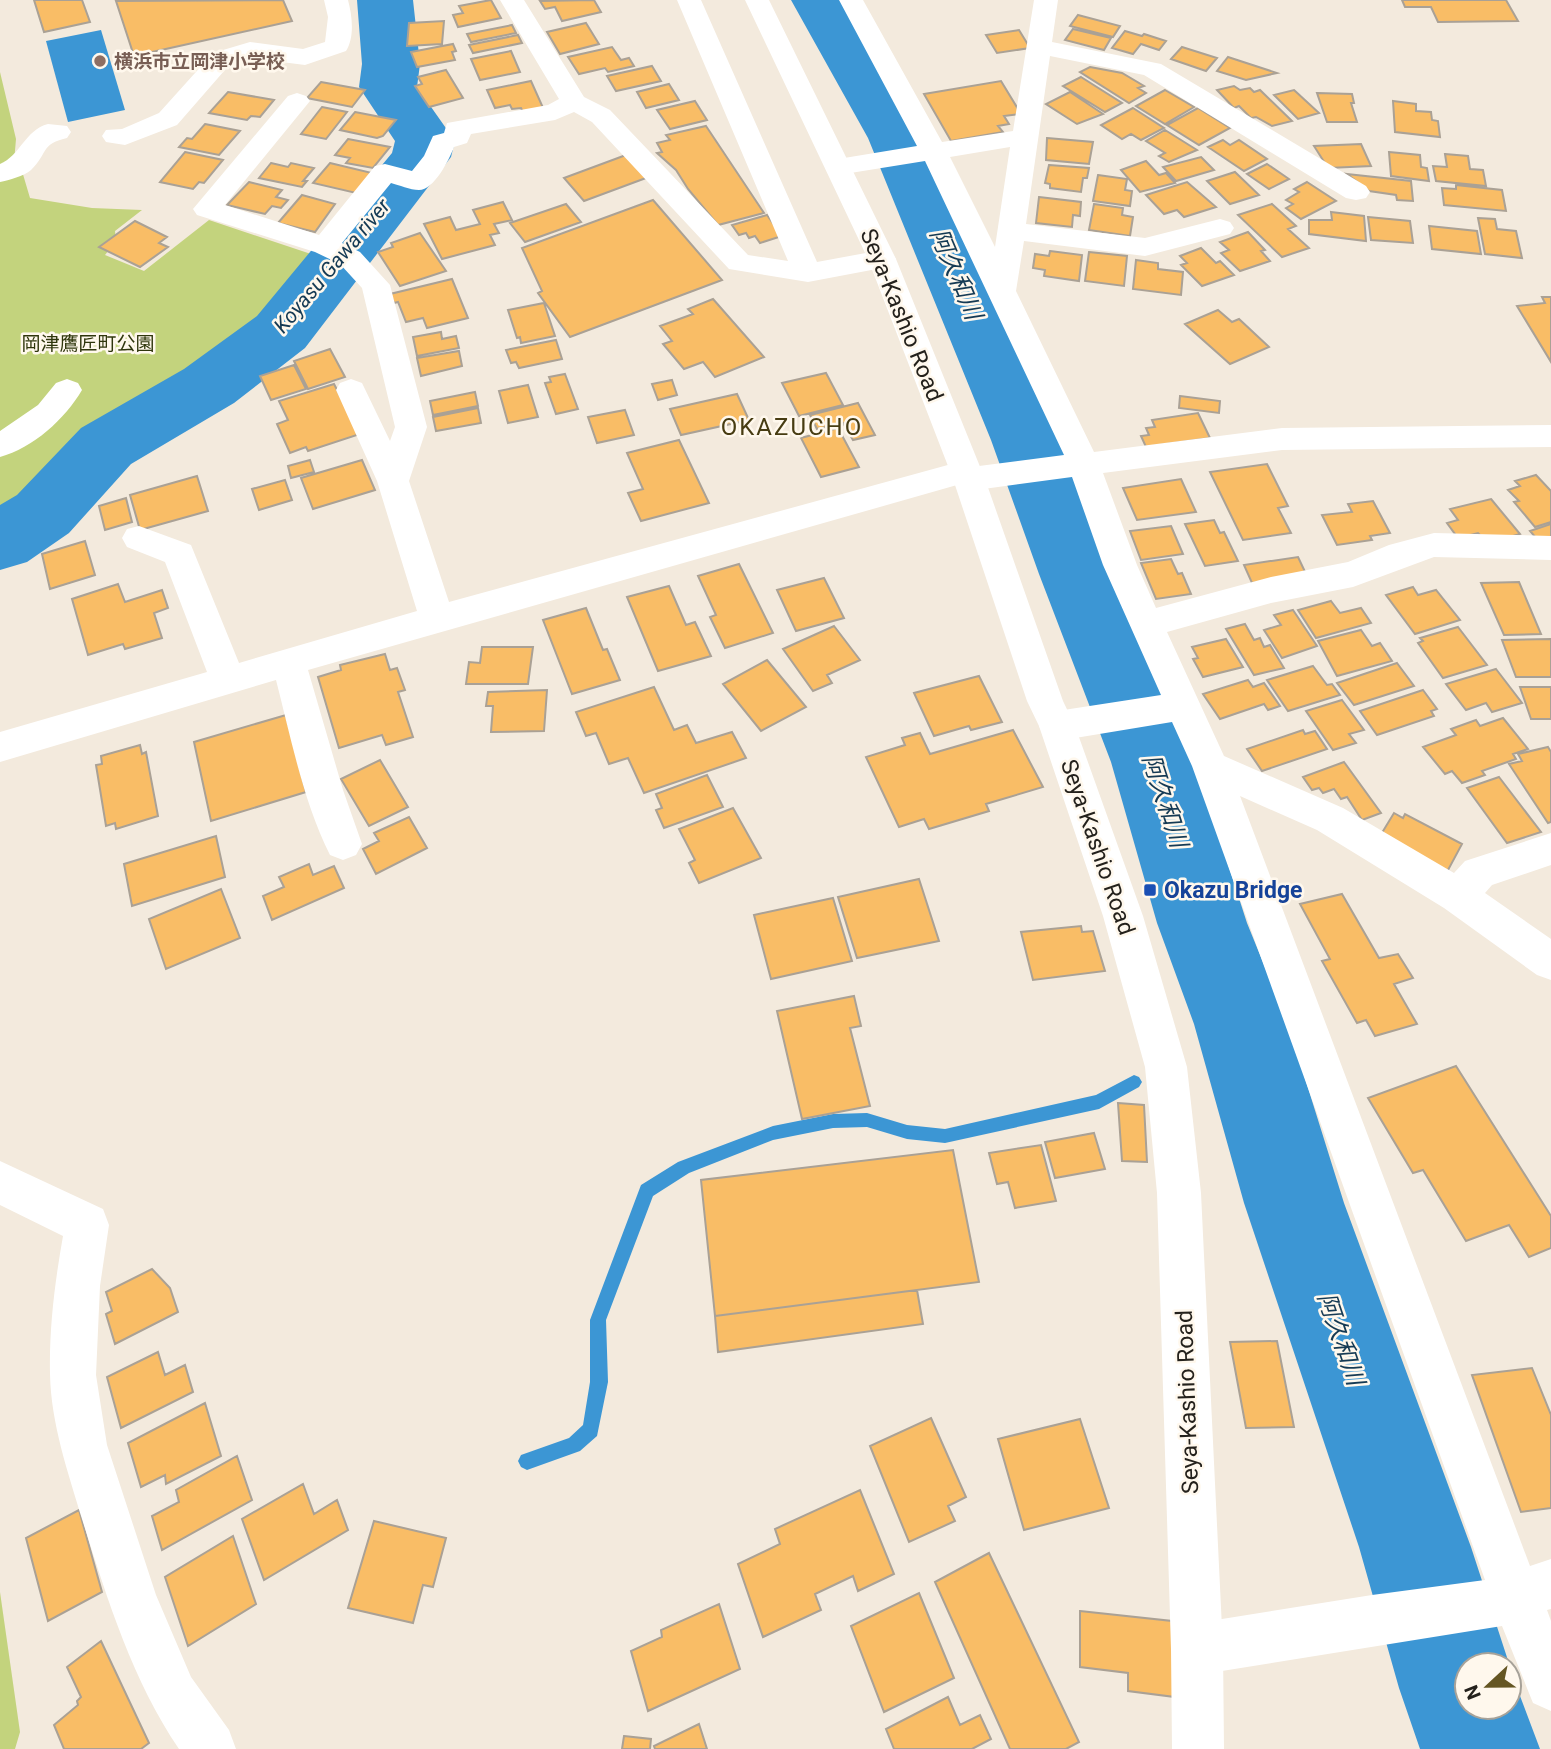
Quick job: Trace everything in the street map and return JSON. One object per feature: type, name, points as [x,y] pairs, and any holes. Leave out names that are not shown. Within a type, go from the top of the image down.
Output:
[{"type":"street","points":[[115,136],[125,137],[168,119],[222,58],[250,50],[305,57],[337,46],[340,17],[336,0]]},
{"type":"street","points":[[512,0],[574,102],[601,116],[739,263],[808,273],[882,259]]},
{"type":"street","points":[[689,0],[808,273]]},
{"type":"street","name":"Seya-Kashio Road","points":[[757,0],[882,259],[967,475],[1045,701],[1076,723],[1124,916],[1166,1067],[1179,1193],[1197,1649],[1198,1749]]},
{"type":"street","points":[[851,0],[1002,291],[1210,766],[1520,1595],[1551,1685]]},
{"type":"street","points":[[1002,291],[1046,0]]},
{"type":"street","points":[[1037,47],[1152,69],[1356,192]]},
{"type":"street","points":[[297,101],[207,209],[338,252],[376,285],[411,427],[393,481]]},
{"type":"street","points":[[338,252],[385,172],[418,182],[437,158],[442,142],[458,137],[456,129],[555,112],[574,102]]},
{"type":"street","points":[[0,174],[20,165],[30,149],[48,132],[58,132]]},
{"type":"street","points":[[838,167],[1025,137]]},
{"type":"street","points":[[1011,231],[1145,247],[1220,228]]},
{"type":"street","points":[[0,446],[49,412],[67,390]]},
{"type":"street","points":[[351,390],[393,481],[437,618]]},
{"type":"street","points":[[0,747],[437,618],[967,475],[1003,475],[1282,439],[1551,436]]},
{"type":"street","points":[[139,538],[179,554],[228,678]]},
{"type":"street","points":[[1147,624],[1271,590],[1353,574],[1401,554],[1434,545],[1551,548]]},
{"type":"street","points":[[288,662],[324,790],[343,844]]},
{"type":"street","points":[[1076,723],[1185,706]]},
{"type":"street","points":[[1210,766],[1330,819],[1458,896],[1551,962]]},
{"type":"street","points":[[1458,896],[1479,873],[1551,849]]},
{"type":"street","points":[[0,1182],[87,1225],[77,1286],[73,1375],[83,1446],[137,1610],[173,1695],[210,1749]]},
{"type":"street","points":[[1197,1649],[1520,1595]]},
{"type":"green space","name":"岡津鷹匠町公園","points":[[0,72],[16,139],[13,174],[22,171],[30,198],[92,208],[142,210],[115,231],[116,241],[105,255],[144,271],[209,220],[317,256],[276,323],[238,355],[96,442],[13,525],[0,532]]},
{"type":"green space","points":[[0,1592],[20,1732],[15,1749],[0,1749]]},
{"type":"water","points":[[101,30],[125,110],[68,122],[46,41]]},
{"type":"building","points":[[34,0],[82,0],[90,22],[44,32]]},
{"type":"building","points":[[283,0],[292,21],[134,56],[116,1]]},
{"type":"building","points":[[491,0],[501,18],[458,27],[453,15],[463,13],[459,6]]},
{"type":"building","points":[[594,0],[601,12],[562,21],[555,7],[545,9],[540,1]]},
{"type":"building","points":[[1402,0],[1506,0],[1518,21],[1438,22],[1431,7],[1405,7]]},
{"type":"building","points":[[1078,15],[1120,26],[1113,37],[1070,26]]},
{"type":"building","points":[[444,21],[442,44],[407,46],[409,23]]},
{"type":"building","points":[[586,23],[599,44],[560,54],[547,32]]},
{"type":"building","points":[[512,25],[516,33],[471,42],[467,34]]},
{"type":"building","points":[[1073,29],[1111,38],[1104,50],[1065,40]]},
{"type":"building","points":[[1019,30],[1030,48],[997,53],[986,35]]},
{"type":"building","points":[[1125,31],[1166,41],[1159,50],[1141,44],[1133,54],[1112,48]]},
{"type":"building","points":[[518,35],[522,43],[473,53],[469,45]]},
{"type":"building","points":[[453,44],[456,51],[452,52],[455,60],[417,67],[411,52]]},
{"type":"building","points":[[612,47],[621,60],[629,58],[634,66],[608,72],[605,68],[579,74],[568,57]]},
{"type":"building","points":[[1182,47],[1217,58],[1206,71],[1171,59]]},
{"type":"building","points":[[511,51],[520,72],[480,80],[471,59]]},
{"type":"building","points":[[1228,57],[1277,73],[1246,80],[1217,71]]},
{"type":"building","points":[[652,66],[661,81],[616,91],[607,76]]},
{"type":"building","points":[[1090,67],[1122,73],[1144,86],[1138,88],[1146,93],[1129,103],[1080,72]]},
{"type":"building","points":[[446,70],[463,98],[429,107],[415,86],[422,84],[418,77]]},
{"type":"building","points":[[1081,77],[1122,103],[1105,112],[1063,86]]},
{"type":"building","points":[[531,81],[544,110],[524,114],[521,108],[512,109],[510,105],[495,108],[487,90]]},
{"type":"building","points":[[1001,81],[1021,114],[1004,116],[1009,124],[998,126],[1003,132],[951,141],[924,94]]},
{"type":"building","points":[[321,82],[365,90],[352,107],[307,98]]},
{"type":"building","points":[[669,84],[679,100],[646,108],[637,92]]},
{"type":"building","points":[[1234,86],[1240,90],[1260,90],[1292,121],[1272,126],[1256,117],[1251,118],[1239,106],[1234,108],[1217,90]]},
{"type":"building","points":[[1165,90],[1194,107],[1165,124],[1136,106]]},
{"type":"building","points":[[1294,90],[1319,113],[1298,119],[1274,95]]},
{"type":"building","points":[[228,92],[274,100],[260,117],[251,116],[247,120],[209,113]]},
{"type":"building","points":[[1070,92],[1103,114],[1077,124],[1046,104]]},
{"type":"building","points":[[1317,93],[1352,94],[1354,103],[1351,103],[1357,122],[1327,122]]},
{"type":"building","points":[[695,101],[707,120],[670,129],[657,110]]},
{"type":"building","points":[[1393,101],[1416,104],[1416,111],[1431,112],[1432,120],[1438,121],[1440,137],[1395,132]]},
{"type":"building","points":[[322,107],[347,112],[326,139],[301,134]]},
{"type":"building","points":[[1133,108],[1164,128],[1141,140],[1131,134],[1122,139],[1101,125]]},
{"type":"building","points":[[1198,108],[1230,128],[1199,145],[1167,125]]},
{"type":"building","points":[[355,112],[396,120],[383,136],[377,138],[340,130]]},
{"type":"building","points":[[205,124],[240,131],[219,155],[179,147],[187,138],[192,139]]},
{"type":"building","points":[[706,126],[764,213],[718,225],[676,170],[657,153],[662,152],[657,143],[670,140],[666,135]]},
{"type":"building","points":[[1165,130],[1197,150],[1169,162],[1159,156],[1165,153],[1146,141]]},
{"type":"building","points":[[1047,138],[1093,142],[1089,164],[1046,160]]},
{"type":"building","points":[[348,139],[390,147],[373,168],[346,163],[350,158],[335,155]]},
{"type":"building","points":[[1223,140],[1230,145],[1239,140],[1267,159],[1244,171],[1208,147]]},
{"type":"building","points":[[1361,144],[1371,166],[1328,168],[1314,146]]},
{"type":"building","points":[[185,152],[223,160],[204,183],[199,182],[193,189],[160,182]]},
{"type":"building","points":[[1389,152],[1420,155],[1421,167],[1427,168],[1429,181],[1391,176]]},
{"type":"building","points":[[1445,154],[1468,156],[1470,169],[1483,170],[1486,186],[1436,181],[1433,166],[1447,167]]},
{"type":"building","points":[[626,155],[646,178],[584,201],[564,178]]},
{"type":"building","points":[[1201,157],[1214,170],[1176,181],[1163,167]]},
{"type":"building","points":[[1146,161],[1159,175],[1166,173],[1175,183],[1140,192],[1121,170]]},
{"type":"building","points":[[271,163],[288,167],[291,163],[314,168],[303,181],[307,181],[302,187],[259,178]]},
{"type":"building","points":[[330,163],[372,173],[356,193],[313,183]]},
{"type":"building","points":[[1267,164],[1289,179],[1269,189],[1247,174]]},
{"type":"building","points":[[1049,165],[1089,168],[1087,178],[1083,178],[1081,192],[1050,188],[1050,184],[1045,183]]},
{"type":"building","points":[[1235,172],[1259,195],[1230,204],[1207,181]]},
{"type":"building","points":[[1347,174],[1411,181],[1413,201],[1397,200],[1396,195],[1369,191]]},
{"type":"building","points":[[1098,175],[1127,179],[1125,190],[1132,191],[1130,206],[1093,201]]},
{"type":"building","points":[[249,182],[282,190],[276,197],[288,200],[281,208],[272,206],[265,214],[227,205]]},
{"type":"building","points":[[1187,182],[1216,207],[1184,217],[1177,210],[1164,214],[1146,195]]},
{"type":"building","points":[[1307,182],[1336,201],[1301,219],[1286,208],[1293,204],[1286,200],[1299,192],[1294,189]]},
{"type":"building","points":[[1456,185],[1502,190],[1506,211],[1444,205],[1442,188],[1456,189]]},
{"type":"building","points":[[302,195],[335,204],[315,232],[278,223]]},
{"type":"building","points":[[1039,197],[1081,202],[1080,216],[1073,215],[1072,227],[1036,223]]},
{"type":"building","points":[[653,200],[722,280],[570,337],[538,293],[542,291],[522,248]]},
{"type":"building","points":[[503,202],[512,220],[494,224],[499,233],[490,235],[495,245],[442,259],[424,224],[450,217],[456,230],[480,224],[473,210]]},
{"type":"building","points":[[566,204],[581,222],[525,242],[510,223]]},
{"type":"building","points":[[1094,204],[1123,208],[1122,215],[1133,217],[1130,236],[1089,230]]},
{"type":"building","points":[[1272,204],[1296,226],[1288,229],[1309,248],[1282,257],[1238,215]]},
{"type":"building","points":[[1331,212],[1364,216],[1366,241],[1309,234],[1309,220],[1332,220]]},
{"type":"building","points":[[767,215],[782,236],[760,243],[755,236],[749,238],[746,233],[739,235],[732,225]]},
{"type":"building","points":[[1368,217],[1410,221],[1413,243],[1371,240]]},
{"type":"building","points":[[1478,218],[1495,219],[1497,229],[1516,231],[1522,258],[1485,254]]},
{"type":"building","points":[[135,221],[167,237],[159,243],[168,247],[140,267],[99,247]]},
{"type":"building","points":[[1429,226],[1477,231],[1481,254],[1432,249]]},
{"type":"building","points":[[1248,232],[1265,250],[1261,251],[1270,261],[1240,271],[1221,253],[1229,250],[1220,242]]},
{"type":"building","points":[[420,233],[446,271],[400,286],[378,252],[393,247],[391,243]]},
{"type":"building","points":[[1201,248],[1216,263],[1220,261],[1234,275],[1202,286],[1181,265],[1187,263],[1180,256]]},
{"type":"building","points":[[1050,251],[1082,255],[1079,281],[1044,276],[1045,270],[1033,268],[1035,254],[1049,256]]},
{"type":"building","points":[[1089,252],[1127,256],[1124,286],[1085,281]]},
{"type":"building","points":[[1136,260],[1158,263],[1158,269],[1183,272],[1181,295],[1133,289]]},
{"type":"building","points":[[452,279],[468,318],[427,328],[423,318],[406,322],[398,302],[394,303],[390,294]]},
{"type":"building","points":[[1542,297],[1551,297],[1551,362],[1517,306],[1545,303]]},
{"type":"building","points":[[713,299],[764,357],[715,377],[703,362],[684,369],[663,344],[672,341],[660,326],[693,314],[688,309]]},
{"type":"building","points":[[544,303],[555,336],[521,343],[508,310]]},
{"type":"building","points":[[1218,310],[1232,322],[1239,319],[1269,347],[1230,364],[1185,324]]},
{"type":"building","points":[[441,332],[442,339],[456,336],[459,348],[417,356],[413,337]]},
{"type":"building","points":[[556,340],[562,359],[519,368],[516,362],[511,363],[506,350]]},
{"type":"building","points":[[330,349],[345,377],[308,389],[294,361]]},
{"type":"building","points":[[459,351],[462,366],[421,376],[417,358]]},
{"type":"building","points":[[294,365],[306,389],[271,400],[260,376]]},
{"type":"building","points":[[826,373],[843,405],[799,416],[782,383]]},
{"type":"building","points":[[565,374],[578,409],[556,414],[545,383],[551,382],[549,377]]},
{"type":"building","points":[[672,380],[677,395],[658,400],[652,384]]},
{"type":"building","points":[[334,384],[360,434],[308,451],[306,447],[290,453],[277,424],[288,420],[279,401]]},
{"type":"building","points":[[528,385],[538,417],[508,423],[499,391]]},
{"type":"building","points":[[475,392],[478,406],[433,415],[430,401]]},
{"type":"building","points":[[737,394],[749,420],[681,435],[670,409]]},
{"type":"building","points":[[1180,396],[1220,401],[1219,413],[1179,408]]},
{"type":"building","points":[[858,403],[875,435],[853,440],[843,423],[817,429],[810,415]]},
{"type":"building","points":[[478,408],[481,423],[436,431],[433,417]]},
{"type":"building","points":[[625,410],[634,435],[597,443],[588,417]]},
{"type":"building","points":[[1198,413],[1210,438],[1146,447],[1141,436],[1149,435],[1146,428],[1155,427],[1152,420]]},
{"type":"building","points":[[838,428],[859,467],[821,477],[801,438]]},
{"type":"building","points":[[679,440],[709,503],[641,521],[628,493],[643,489],[627,453]]},
{"type":"building","points":[[310,460],[314,472],[291,478],[288,466]]},
{"type":"building","points":[[362,460],[375,490],[313,509],[301,478]]},
{"type":"building","points":[[1267,464],[1288,506],[1278,508],[1291,533],[1243,540],[1210,472]]},
{"type":"building","points":[[1536,475],[1551,491],[1551,522],[1535,527],[1514,502],[1519,501],[1508,490],[1520,486],[1515,481]]},
{"type":"building","points":[[197,476],[208,511],[140,530],[130,495]]},
{"type":"building","points":[[1181,479],[1196,512],[1137,520],[1123,488]]},
{"type":"building","points":[[285,480],[292,500],[259,510],[252,489]]},
{"type":"building","points":[[126,498],[132,522],[105,530],[99,506]]},
{"type":"building","points":[[1491,499],[1520,534],[1496,541],[1483,538],[1478,533],[1458,538],[1447,523],[1458,520],[1450,509]]},
{"type":"building","points":[[1373,501],[1390,533],[1370,536],[1372,540],[1337,545],[1322,515],[1352,512],[1348,504]]},
{"type":"building","points":[[1214,520],[1220,533],[1224,532],[1238,561],[1205,566],[1185,524]]},
{"type":"building","points":[[1551,524],[1551,544],[1543,546],[1530,531]]},
{"type":"building","points":[[1171,526],[1183,554],[1141,560],[1130,531]]},
{"type":"building","points":[[85,541],[95,575],[50,589],[42,554]]},
{"type":"building","points":[[1298,557],[1307,576],[1252,583],[1244,565]]},
{"type":"building","points":[[1171,559],[1178,574],[1182,573],[1191,594],[1156,599],[1141,563]]},
{"type":"building","points":[[739,564],[773,633],[725,648],[710,617],[716,615],[698,576]]},
{"type":"building","points":[[824,578],[844,618],[796,631],[777,590]]},
{"type":"building","points":[[1519,582],[1541,634],[1504,635],[1481,583]]},
{"type":"building","points":[[118,584],[125,602],[162,590],[168,608],[154,613],[162,638],[125,649],[123,644],[88,655],[72,599]]},
{"type":"building","points":[[669,586],[686,625],[695,622],[711,656],[658,671],[627,597]]},
{"type":"building","points":[[1413,587],[1418,595],[1436,590],[1460,620],[1415,634],[1386,595]]},
{"type":"building","points":[[1331,601],[1340,613],[1361,608],[1371,623],[1316,638],[1298,610]]},
{"type":"building","points":[[586,608],[603,650],[607,649],[620,680],[572,694],[543,620]]},
{"type":"building","points":[[1293,610],[1317,646],[1282,658],[1264,630],[1281,625],[1274,615]]},
{"type":"building","points":[[1245,624],[1254,640],[1260,638],[1264,647],[1270,645],[1284,668],[1254,675],[1226,629]]},
{"type":"building","points":[[834,626],[860,660],[827,675],[832,683],[813,691],[783,649]]},
{"type":"building","points":[[1458,627],[1487,665],[1443,678],[1418,643],[1423,641],[1420,638]]},
{"type":"building","points":[[1361,630],[1372,646],[1380,643],[1392,661],[1337,676],[1318,641]]},
{"type":"building","points":[[1226,639],[1243,667],[1203,677],[1193,659],[1198,658],[1192,647]]},
{"type":"building","points":[[1551,639],[1551,677],[1516,677],[1502,640]]},
{"type":"building","points":[[482,647],[533,647],[528,684],[466,684],[469,662],[480,663]]},
{"type":"building","points":[[385,654],[390,670],[397,668],[405,690],[398,692],[413,737],[386,745],[382,735],[339,748],[318,677],[341,670],[340,665]]},
{"type":"building","points":[[767,660],[806,707],[761,731],[723,684]]},
{"type":"building","points":[[1397,663],[1414,686],[1354,705],[1337,683]]},
{"type":"building","points":[[1313,666],[1327,685],[1332,684],[1340,695],[1288,711],[1267,680]]},
{"type":"building","points":[[1496,669],[1522,703],[1492,712],[1486,703],[1466,710],[1446,684]]},
{"type":"building","points":[[979,676],[1002,722],[971,730],[969,726],[934,736],[914,693]]},
{"type":"building","points":[[1248,680],[1253,687],[1264,683],[1280,706],[1268,710],[1264,704],[1220,719],[1203,694]]},
{"type":"building","points":[[654,687],[674,730],[687,725],[696,743],[732,732],[746,758],[644,793],[628,758],[609,764],[596,733],[586,736],[576,712]]},
{"type":"building","points":[[1520,687],[1551,687],[1551,719],[1531,719]]},
{"type":"building","points":[[547,690],[544,731],[491,732],[493,706],[486,706],[488,692]]},
{"type":"building","points":[[1423,690],[1437,709],[1431,711],[1434,716],[1377,735],[1360,711]]},
{"type":"building","points":[[1342,700],[1364,730],[1349,734],[1356,743],[1333,750],[1306,711]]},
{"type":"building","points":[[286,715],[306,792],[211,821],[194,742]]},
{"type":"building","points":[[1503,718],[1528,749],[1513,754],[1516,759],[1482,771],[1485,775],[1462,783],[1452,771],[1445,774],[1423,747],[1456,735],[1451,729],[1476,720],[1480,726]]},
{"type":"building","points":[[1013,730],[1043,787],[986,804],[989,811],[929,829],[924,819],[899,827],[866,757],[905,745],[902,738],[920,733],[930,754]]},
{"type":"building","points":[[1303,730],[1305,734],[1315,731],[1327,749],[1262,771],[1247,749]]},
{"type":"building","points":[[140,745],[142,754],[146,752],[158,816],[116,829],[115,823],[106,826],[96,765],[102,764],[101,756]]},
{"type":"building","points":[[1548,747],[1551,752],[1551,822],[1548,823],[1509,764],[1522,761],[1518,754]]},
{"type":"building","points":[[380,760],[408,807],[369,826],[341,779]]},
{"type":"building","points":[[1344,762],[1381,813],[1362,820],[1347,797],[1341,799],[1334,789],[1323,793],[1319,788],[1312,790],[1303,777]]},
{"type":"building","points":[[707,775],[723,807],[664,828],[656,810],[662,808],[656,794]]},
{"type":"building","points":[[1499,777],[1541,832],[1507,843],[1467,788]]},
{"type":"building","points":[[733,808],[761,858],[699,883],[689,863],[695,860],[679,829]]},
{"type":"building","points":[[1394,813],[1403,818],[1405,814],[1462,844],[1447,872],[1380,836]]},
{"type":"building","points":[[409,817],[427,848],[376,874],[363,849],[379,841],[374,833]]},
{"type":"building","points":[[216,836],[225,877],[132,906],[124,864]]},
{"type":"building","points":[[309,864],[313,875],[334,866],[344,888],[272,920],[263,896],[284,887],[279,877]]},
{"type":"building","points":[[919,879],[939,941],[857,958],[838,897]]},
{"type":"building","points":[[221,889],[240,938],[166,969],[149,919]]},
{"type":"building","points":[[1342,894],[1379,958],[1398,954],[1413,978],[1394,984],[1417,1024],[1375,1036],[1366,1020],[1357,1023],[1322,961],[1330,959],[1300,904]]},
{"type":"building","points":[[833,898],[852,961],[771,979],[754,915]]},
{"type":"building","points":[[1081,926],[1082,932],[1093,931],[1105,971],[1033,980],[1021,932]]},
{"type":"building","points":[[854,996],[861,1026],[850,1028],[870,1106],[802,1119],[777,1011]]},
{"type":"building","points":[[1456,1066],[1551,1216],[1551,1248],[1529,1257],[1509,1225],[1466,1241],[1423,1170],[1413,1173],[1368,1098]]},
{"type":"building","points":[[1118,1103],[1144,1105],[1147,1162],[1122,1161]]},
{"type":"building","points":[[1094,1133],[1105,1169],[1055,1178],[1045,1142]]},
{"type":"building","points":[[1041,1145],[1056,1201],[1015,1208],[1008,1182],[997,1184],[989,1153]]},
{"type":"building","points":[[953,1150],[979,1282],[715,1316],[701,1180]]},
{"type":"building","points":[[152,1269],[170,1288],[178,1312],[115,1344],[106,1314],[112,1311],[106,1292]]},
{"type":"building","points":[[917,1290],[923,1324],[718,1352],[715,1316]]},
{"type":"building","points":[[1277,1341],[1294,1427],[1246,1428],[1230,1342]]},
{"type":"building","points":[[158,1352],[165,1375],[185,1365],[193,1392],[121,1428],[107,1377]]},
{"type":"building","points":[[1532,1368],[1551,1415],[1551,1508],[1521,1512],[1472,1375]]},
{"type":"building","points":[[205,1403],[221,1456],[166,1484],[165,1475],[141,1487],[128,1443]]},
{"type":"building","points":[[931,1418],[966,1497],[948,1506],[955,1521],[909,1542],[870,1446]]},
{"type":"building","points":[[1080,1419],[1109,1508],[1024,1530],[998,1439]]},
{"type":"building","points":[[237,1456],[252,1500],[162,1550],[152,1516],[179,1502],[176,1490]]},
{"type":"building","points":[[303,1484],[314,1514],[337,1500],[348,1530],[264,1580],[242,1519]]},
{"type":"building","points":[[860,1490],[894,1574],[858,1591],[853,1576],[815,1594],[821,1610],[763,1637],[738,1564],[780,1544],[775,1529]]},
{"type":"building","points":[[79,1510],[102,1592],[48,1621],[26,1538]]},
{"type":"building","points":[[374,1521],[446,1538],[433,1587],[423,1585],[413,1623],[348,1608]]},
{"type":"building","points":[[233,1536],[256,1604],[188,1646],[165,1577]]},
{"type":"building","points":[[989,1553],[1079,1742],[1066,1749],[1010,1749],[935,1582]]},
{"type":"building","points":[[919,1593],[954,1678],[884,1712],[851,1626]]},
{"type":"building","points":[[719,1604],[740,1669],[648,1711],[631,1651],[662,1637],[661,1630]]},
{"type":"building","points":[[1080,1611],[1172,1621],[1175,1697],[1128,1691],[1128,1673],[1080,1667]]},
{"type":"building","points":[[101,1641],[149,1743],[141,1749],[64,1749],[54,1725],[78,1705],[77,1701],[81,1697],[67,1667]]},
{"type":"building","points":[[948,1697],[960,1725],[980,1715],[991,1739],[972,1749],[894,1749],[886,1729]]},
{"type":"building","points":[[699,1724],[707,1749],[655,1749],[654,1746]]},
{"type":"building","points":[[624,1736],[651,1739],[650,1749],[622,1749]]},
{"type":"waterway","name":"Koyasu Gawa river","points":[[0,542],[43,514],[106,446],[209,386],[281,332],[319,281],[421,157],[425,141],[388,87],[391,64],[385,0]]},
{"type":"waterway","name":"阿久和川","points":[[819,0],[898,138],[1027,440],[1077,574],[1153,762],[1202,923],[1241,1024],[1294,1203],[1415,1547],[1458,1688],[1480,1749]]},
{"type":"waterway","points":[[527,1461],[574,1445],[591,1430],[599,1382],[598,1320],[647,1191],[684,1167],[773,1133],[833,1121],[867,1120],[907,1132],[945,1136],[1099,1102],[1134,1082]]},
{"type":"place","name":"横浜市立岡津小学校","points":[[100,61]]},
{"type":"place","name":"Okazu Bridge","points":[[1150,890]]},
{"type":"district","name":"OKAZUCHO","points":[[792,427]]}]
